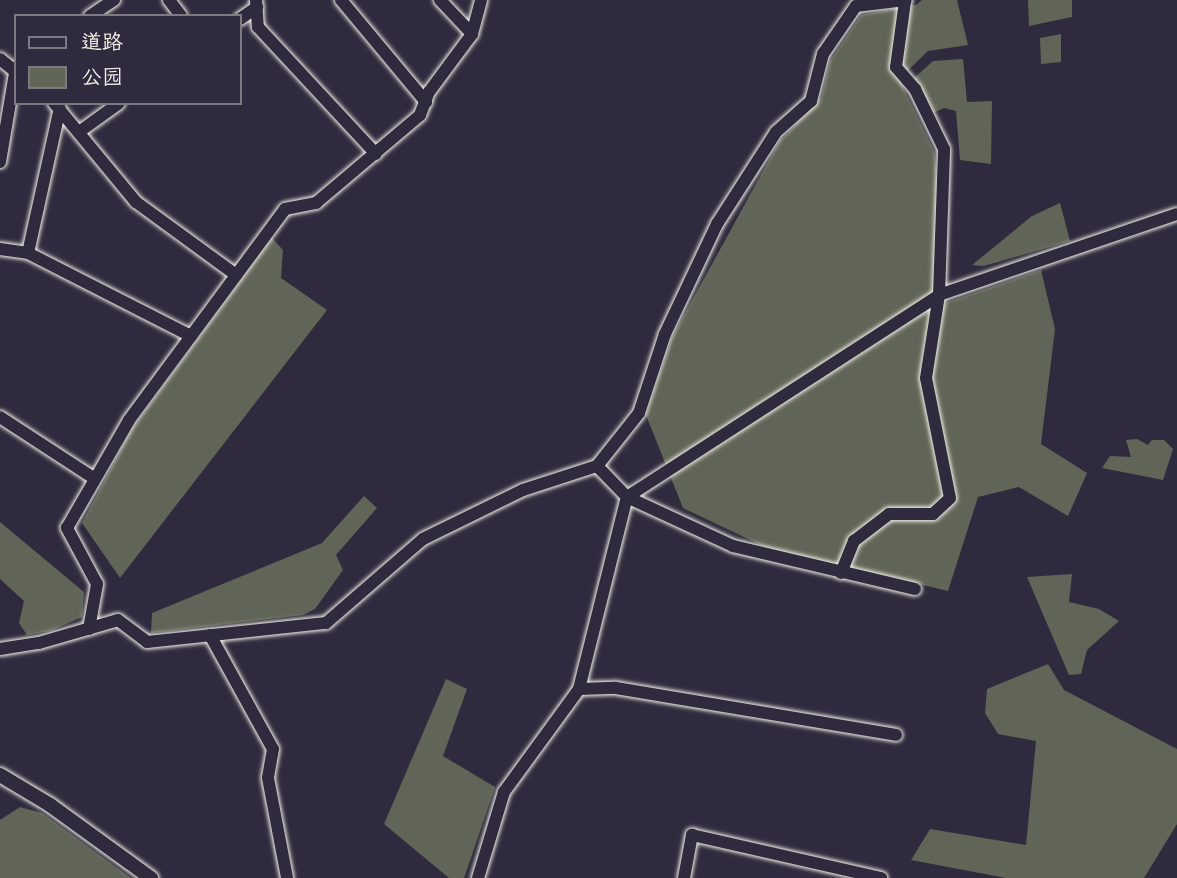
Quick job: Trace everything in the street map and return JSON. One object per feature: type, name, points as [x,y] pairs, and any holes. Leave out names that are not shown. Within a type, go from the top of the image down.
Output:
[{"type":"street","points":[[93,14],[114,0]]},
{"type":"street","points":[[341,0],[426,102]]},
{"type":"street","points":[[440,0],[472,34]]},
{"type":"street","points":[[89,629],[97,584],[67,528],[129,420],[285,209],[316,203],[420,115],[472,34],[481,0]]},
{"type":"street","points":[[0,649],[40,643],[118,620],[147,642],[326,623],[423,540],[523,490],[597,466],[639,413],[665,334],[717,224],[776,132],[811,101],[830,44],[856,6],[906,0],[896,67],[915,89],[944,149],[939,295],[926,378],[950,498],[933,514],[890,514],[854,541],[841,573]]},
{"type":"street","points":[[257,4],[258,27],[376,154]]},
{"type":"street","points":[[242,17],[257,4]]},
{"type":"street","points":[[0,162],[14,75]]},
{"type":"street","points":[[79,132],[117,105]]},
{"type":"street","points":[[57,106],[136,202],[236,275]]},
{"type":"street","points":[[28,253],[57,106]]},
{"type":"street","points":[[478,878],[504,792],[579,689],[628,497],[939,295],[1177,214]]},
{"type":"street","points":[[0,249],[28,253],[191,336]]},
{"type":"street","points":[[0,418],[95,479]]},
{"type":"street","points":[[597,466],[628,497],[733,546],[915,589]]},
{"type":"street","points":[[210,635],[273,749],[268,778],[287,878]]},
{"type":"street","points":[[579,689],[616,688],[896,735]]},
{"type":"street","points":[[0,775],[50,805],[151,878]]},
{"type":"street","points":[[684,878],[692,835],[881,878]]},
{"type":"green space","points":[[922,0],[957,0],[968,45],[928,51],[899,79],[935,153],[945,303],[1041,270],[1055,329],[1041,444],[1087,473],[1068,516],[1019,487],[978,497],[948,591],[767,548],[683,508],[646,415],[672,337],[779,142],[821,98],[830,61],[861,15],[916,5]]},
{"type":"green space","points":[[1028,0],[1072,0],[1072,17],[1029,26]]},
{"type":"green space","points":[[1061,34],[1061,62],[1041,64],[1040,38]]},
{"type":"green space","points":[[963,59],[967,102],[992,101],[991,164],[960,160],[956,111],[944,108],[933,113],[913,79],[933,61]]},
{"type":"green space","points":[[1060,203],[1070,241],[984,266],[972,265],[1032,216]]},
{"type":"green space","points":[[272,238],[283,250],[281,278],[327,310],[120,578],[82,523],[132,429]]},
{"type":"green space","points":[[1137,439],[1148,445],[1152,440],[1164,440],[1173,449],[1163,480],[1102,468],[1110,456],[1131,457],[1126,440]]},
{"type":"green space","points":[[364,496],[377,508],[336,555],[343,570],[315,609],[303,615],[151,633],[152,613],[322,543]]},
{"type":"green space","points":[[0,522],[84,592],[82,617],[50,631],[27,635],[19,623],[24,601],[0,579]]},
{"type":"green space","points":[[1072,574],[1069,602],[1099,609],[1119,621],[1087,650],[1081,674],[1069,675],[1027,577]]},
{"type":"green space","points":[[1048,664],[1064,690],[1177,749],[1177,824],[1144,878],[1006,878],[911,860],[930,829],[1026,845],[1036,741],[998,734],[985,713],[987,689]]},
{"type":"green space","points":[[446,679],[467,689],[443,756],[495,787],[464,878],[449,878],[384,824]]},
{"type":"green space","points":[[20,807],[42,813],[131,878],[0,878],[0,820]]}]
